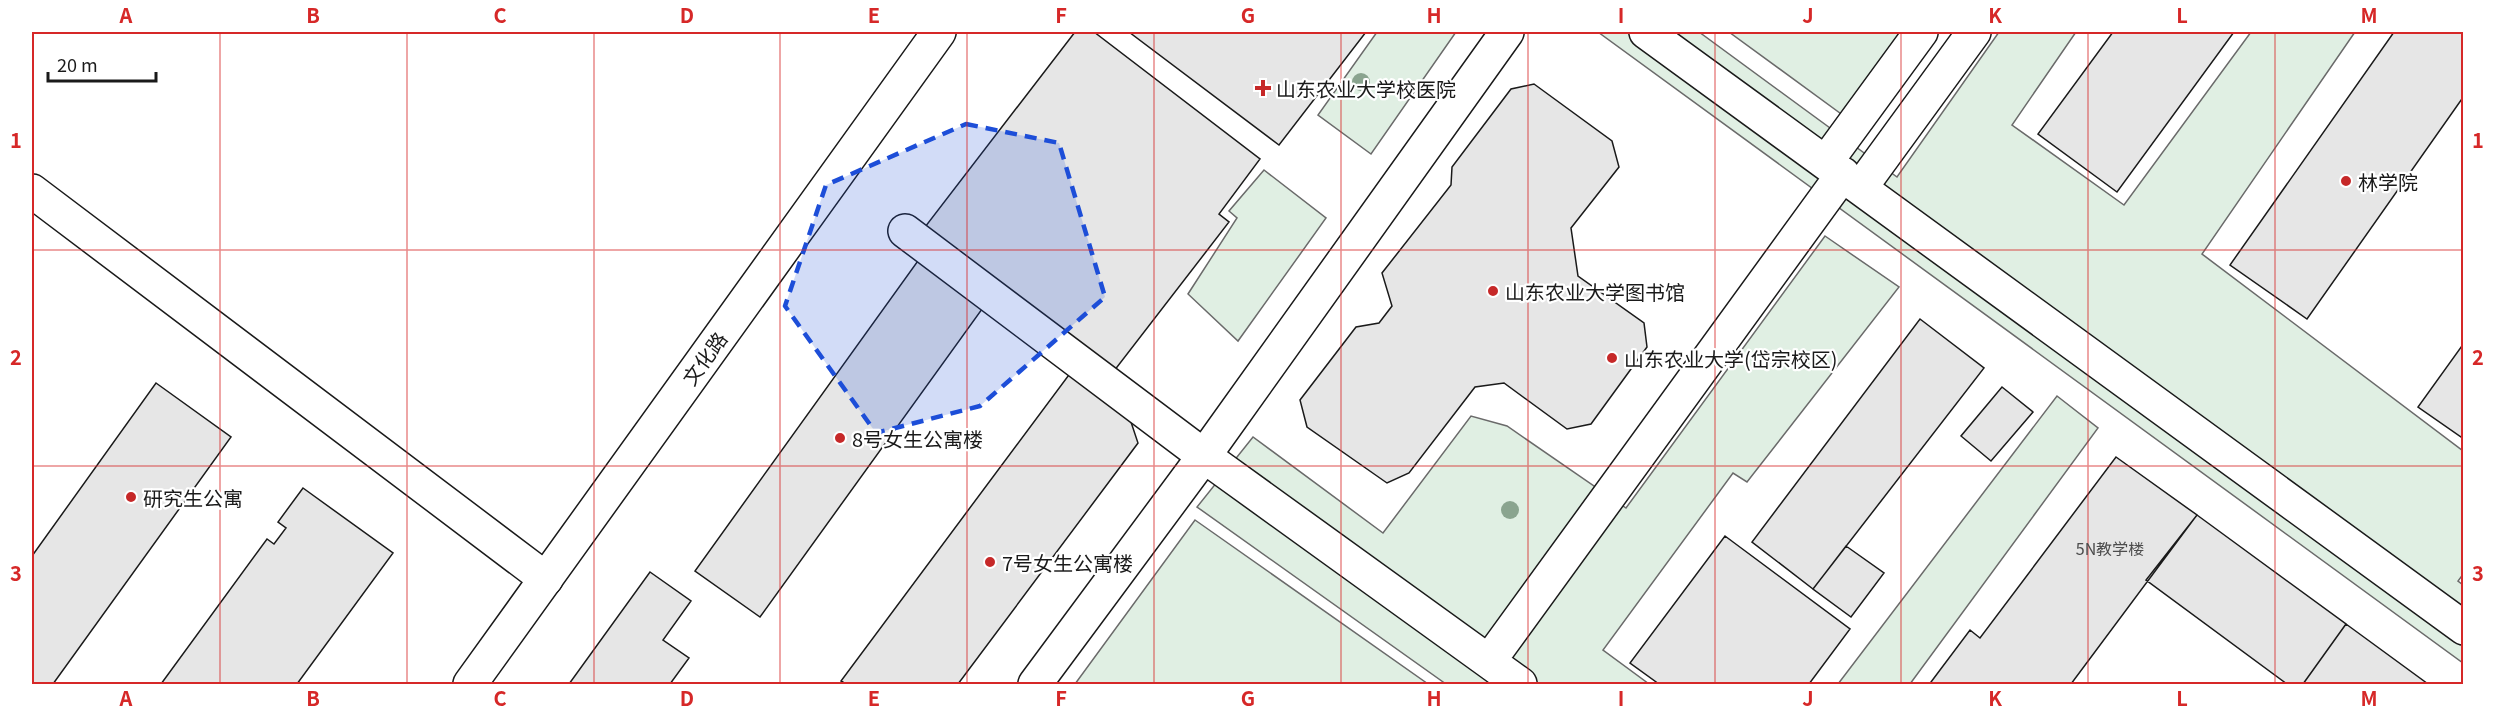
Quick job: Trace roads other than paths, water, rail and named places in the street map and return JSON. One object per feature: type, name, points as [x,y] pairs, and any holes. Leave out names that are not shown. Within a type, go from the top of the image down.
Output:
[{"type":"street","name":"文化路","points":[[470,684],[939,32]]},
{"type":"street","points":[[1035,684],[1204,456],[1507,32]]},
{"type":"street","points":[[1646,32],[2463,628]]},
{"type":"street","points":[[1843,174],[1921,32]]},
{"type":"street","points":[[1488,661],[1843,174],[1974,32]]},
{"type":"street","points":[[32,191],[546,579]]},
{"type":"street","points":[[905,231],[1204,456],[1520,684]]},
{"type":"place","name":"山东农业大学校医院","points":[[1263,88]]},
{"type":"place","name":"林学院","points":[[2346,181]]},
{"type":"place","name":"山东农业大学图书馆","points":[[1493,291]]},
{"type":"place","name":"山东农业大学(岱宗校区)","points":[[1612,358]]},
{"type":"place","name":"8号女生公寓楼","points":[[840,438]]},
{"type":"place","name":"研究生公寓","points":[[131,497]]},
{"type":"place","name":"7号女生公寓楼","points":[[990,562]]}]
